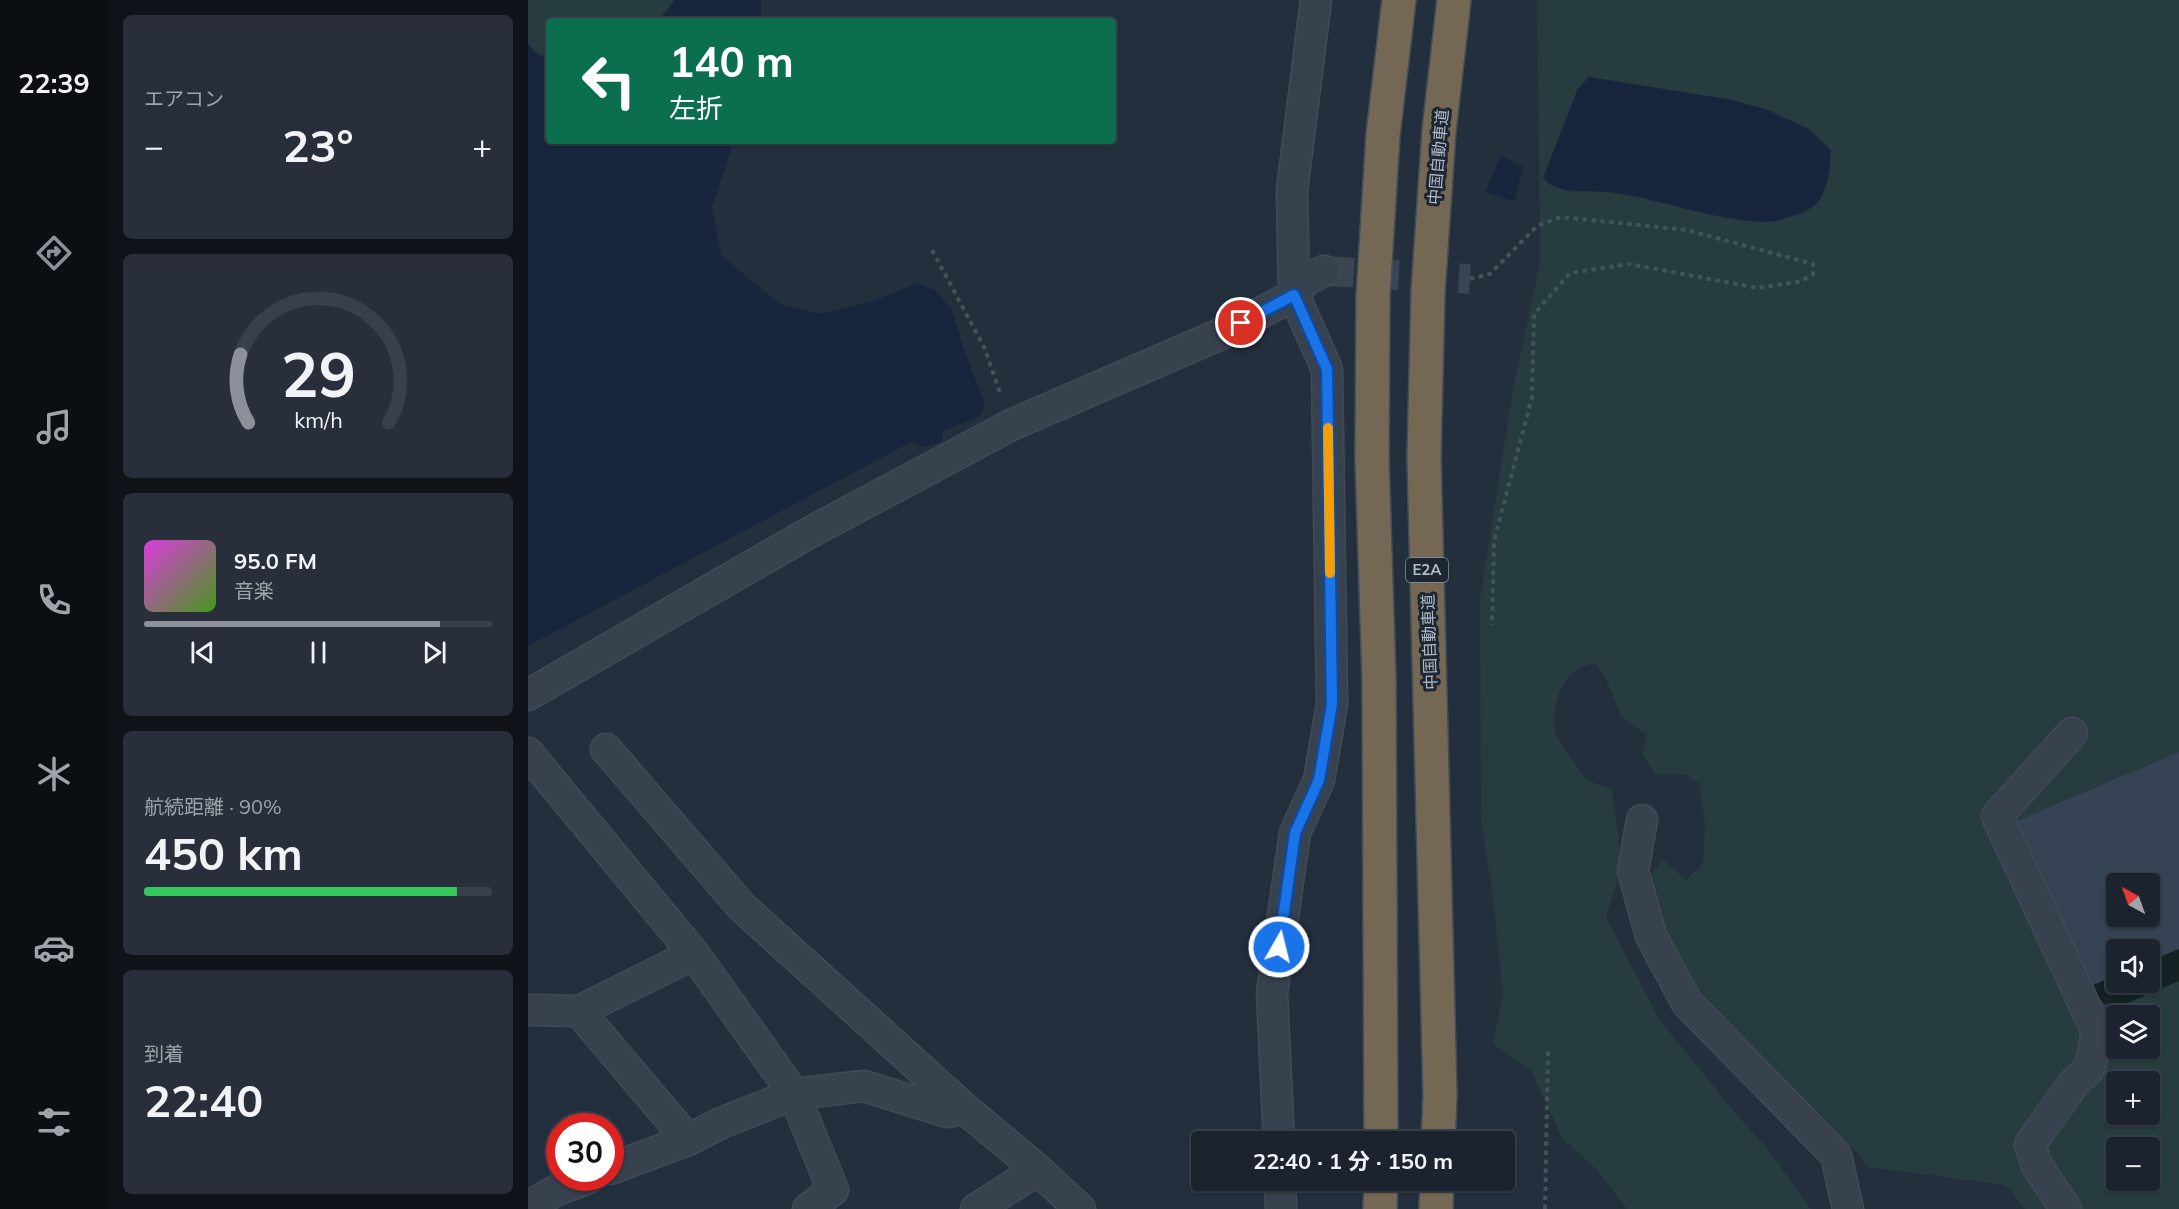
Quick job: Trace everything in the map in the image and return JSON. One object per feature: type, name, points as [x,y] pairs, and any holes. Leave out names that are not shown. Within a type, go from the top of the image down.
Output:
[{"type":"highway","points":[[1381,1131],[1379,679],[1372,459],[1373,296],[1383,135],[1399,0]]},
{"type":"highway","name":"中国自動車道","points":[[1438,1131],[1439,1072],[1424,457],[1428,292],[1439,131],[1454,0]]},
{"type":"highway","points":[[1380,1209],[1381,1191]]},
{"type":"highway","points":[[1436,1209],[1437,1191]]},
{"type":"street","points":[[1278,1131],[1272,993],[1295,833],[1319,780],[1332,704],[1327,369],[1294,295],[1292,190],[1316,0]]},
{"type":"street","points":[[528,695],[807,534],[1011,425],[1223,333],[1294,295],[1306,280],[1324,271]]},
{"type":"street","points":[[2066,1209],[2037,1166],[2030,1144],[2040,1108],[2090,1068],[2097,1032],[1998,816],[2072,733]]},
{"type":"street","points":[[606,749],[741,907],[1080,1209]]},
{"type":"street","points":[[528,753],[694,954],[794,1094],[833,1190],[808,1209]]},
{"type":"street","points":[[1642,820],[1633,871],[1651,936],[1687,1003],[1836,1155],[1848,1209]]},
{"type":"street","points":[[528,1010],[579,1011],[694,954]]},
{"type":"street","points":[[579,1011],[688,1140]]},
{"type":"street","points":[[624,1164],[688,1140],[721,1123],[794,1094],[864,1086],[948,1112],[965,1108]]},
{"type":"street","points":[[976,1209],[1038,1170]]},
{"type":"street","points":[[528,1207],[555,1191]]},
{"type":"street","points":[[1280,1191],[1281,1209]]},
{"type":"path","points":[[1470,279],[1490,274],[1537,226],[1561,217],[1687,230],[1813,264],[1813,274],[1802,281],[1758,288],[1629,264],[1570,273],[1534,314],[1532,398],[1494,541],[1492,625]]},
{"type":"path","points":[[932,250],[985,349],[1011,425]]},
{"type":"path","points":[[1545,1209],[1548,1048]]},
{"type":"green space","points":[[528,0],[674,0],[660,18],[546,18],[546,58],[528,43]]},
{"type":"green space","points":[[1537,0],[2179,0],[2179,1209],[2025,1209],[2005,1185],[1869,1167],[1847,1142],[1736,1055],[1635,895],[1663,859],[1686,880],[1703,864],[1705,823],[1699,783],[1686,775],[1656,775],[1642,754],[1647,735],[1621,716],[1605,677],[1596,664],[1585,666],[1568,678],[1558,698],[1554,720],[1559,741],[1583,775],[1591,782],[1612,789],[1622,865],[1606,917],[1659,1019],[1770,1152],[1811,1209],[1627,1209],[1598,1171],[1562,1138],[1531,1070],[1493,1044],[1503,994],[1492,890],[1481,822],[1480,599],[1513,390],[1540,263]]},
{"type":"water","points":[[675,0],[761,0],[761,18],[661,18]]},
{"type":"water","points":[[528,44],[535,53],[546,58],[546,144],[733,144],[712,207],[721,255],[779,304],[821,314],[873,301],[918,283],[934,290],[952,310],[963,347],[985,404],[979,417],[943,431],[941,442],[924,447],[911,442],[528,646]]},
{"type":"water","points":[[1589,77],[1733,100],[1768,110],[1809,129],[1831,150],[1829,171],[1821,197],[1808,210],[1766,222],[1726,218],[1627,195],[1564,190],[1549,184],[1543,178],[1578,88]]},
{"type":"water","points":[[1501,155],[1523,167],[1514,201],[1485,192]]},
{"type":"building","points":[[2179,752],[2179,949],[2160,957],[2160,939],[2106,939],[2106,979],[2087,988],[2017,821]]},
{"type":"tunnel","points":[[1324,271],[1470,279]]},
{"type":"slow traffic","points":[[1328,428],[1330,573]]},
{"type":"route","points":[[1241,323],[1294,295],[1327,369],[1332,704],[1319,780],[1295,833],[1279,947]]}]
